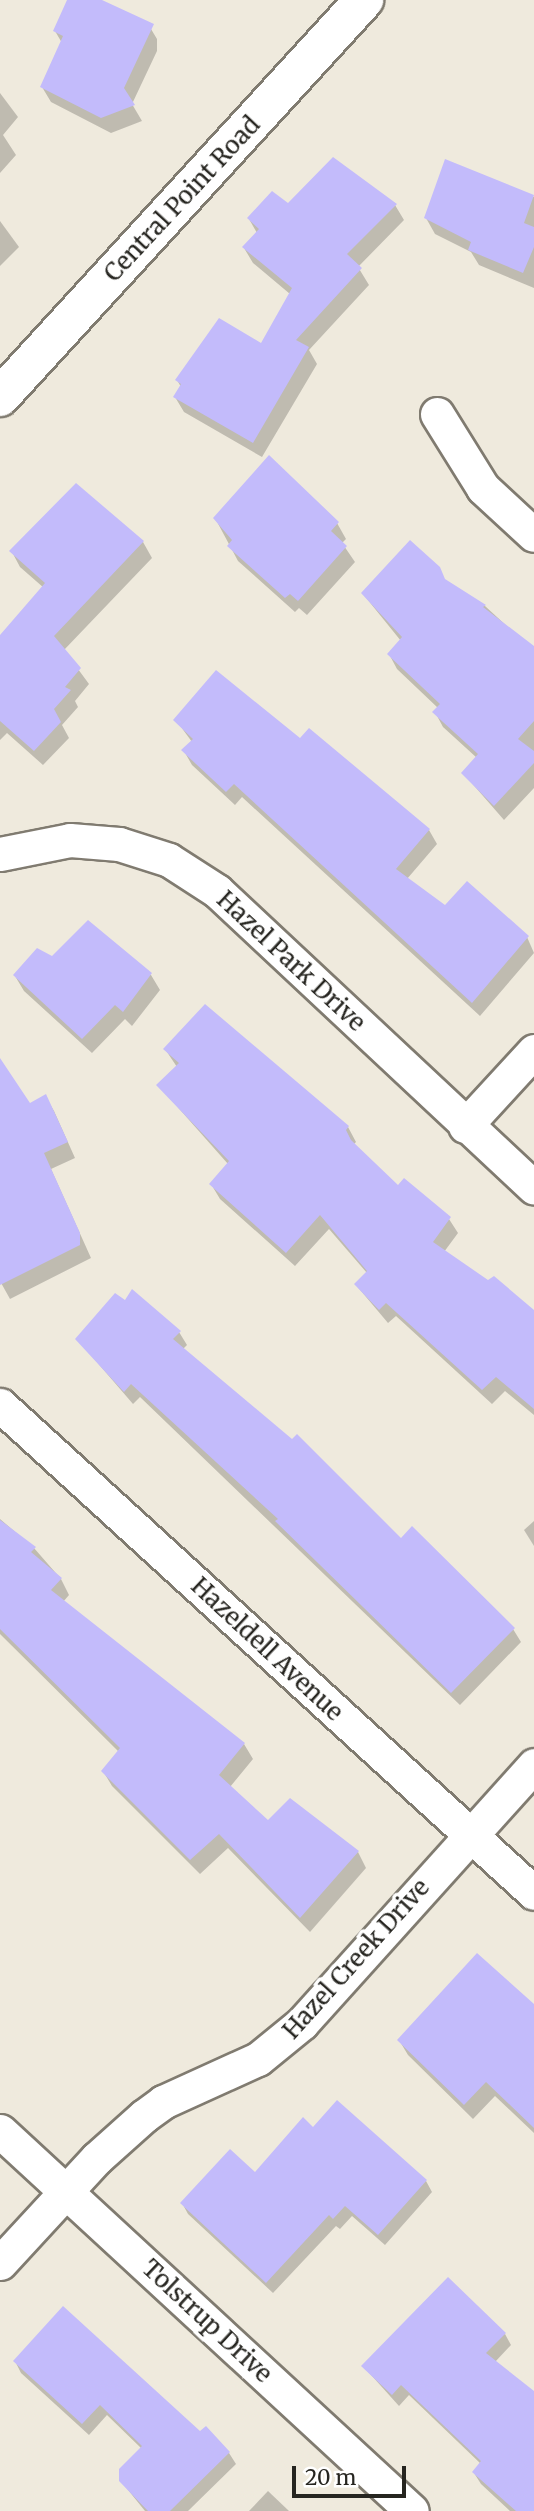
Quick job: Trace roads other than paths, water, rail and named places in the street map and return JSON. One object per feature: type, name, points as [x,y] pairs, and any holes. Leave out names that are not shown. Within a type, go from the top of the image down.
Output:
[{"type":"street","name":"Central Point Road","points":[[0,397],[364,0]]},
{"type":"street","points":[[437,414],[483,488],[534,535]]},
{"type":"street","name":"Hazel Park Drive","points":[[0,853],[71,840],[119,844],[169,860],[217,891],[534,1188]]},
{"type":"street","points":[[465,1126],[534,1051]]},
{"type":"street","name":"Hazeldell Avenue","points":[[0,1405],[534,1894]]},
{"type":"street","name":"Hazel Creek Drive","points":[[0,2263],[112,2143],[163,2102],[246,2066],[285,2039],[468,1834],[534,1765]]},
{"type":"street","name":"Tolstrup Drive","points":[[0,2131],[412,2511]]}]
